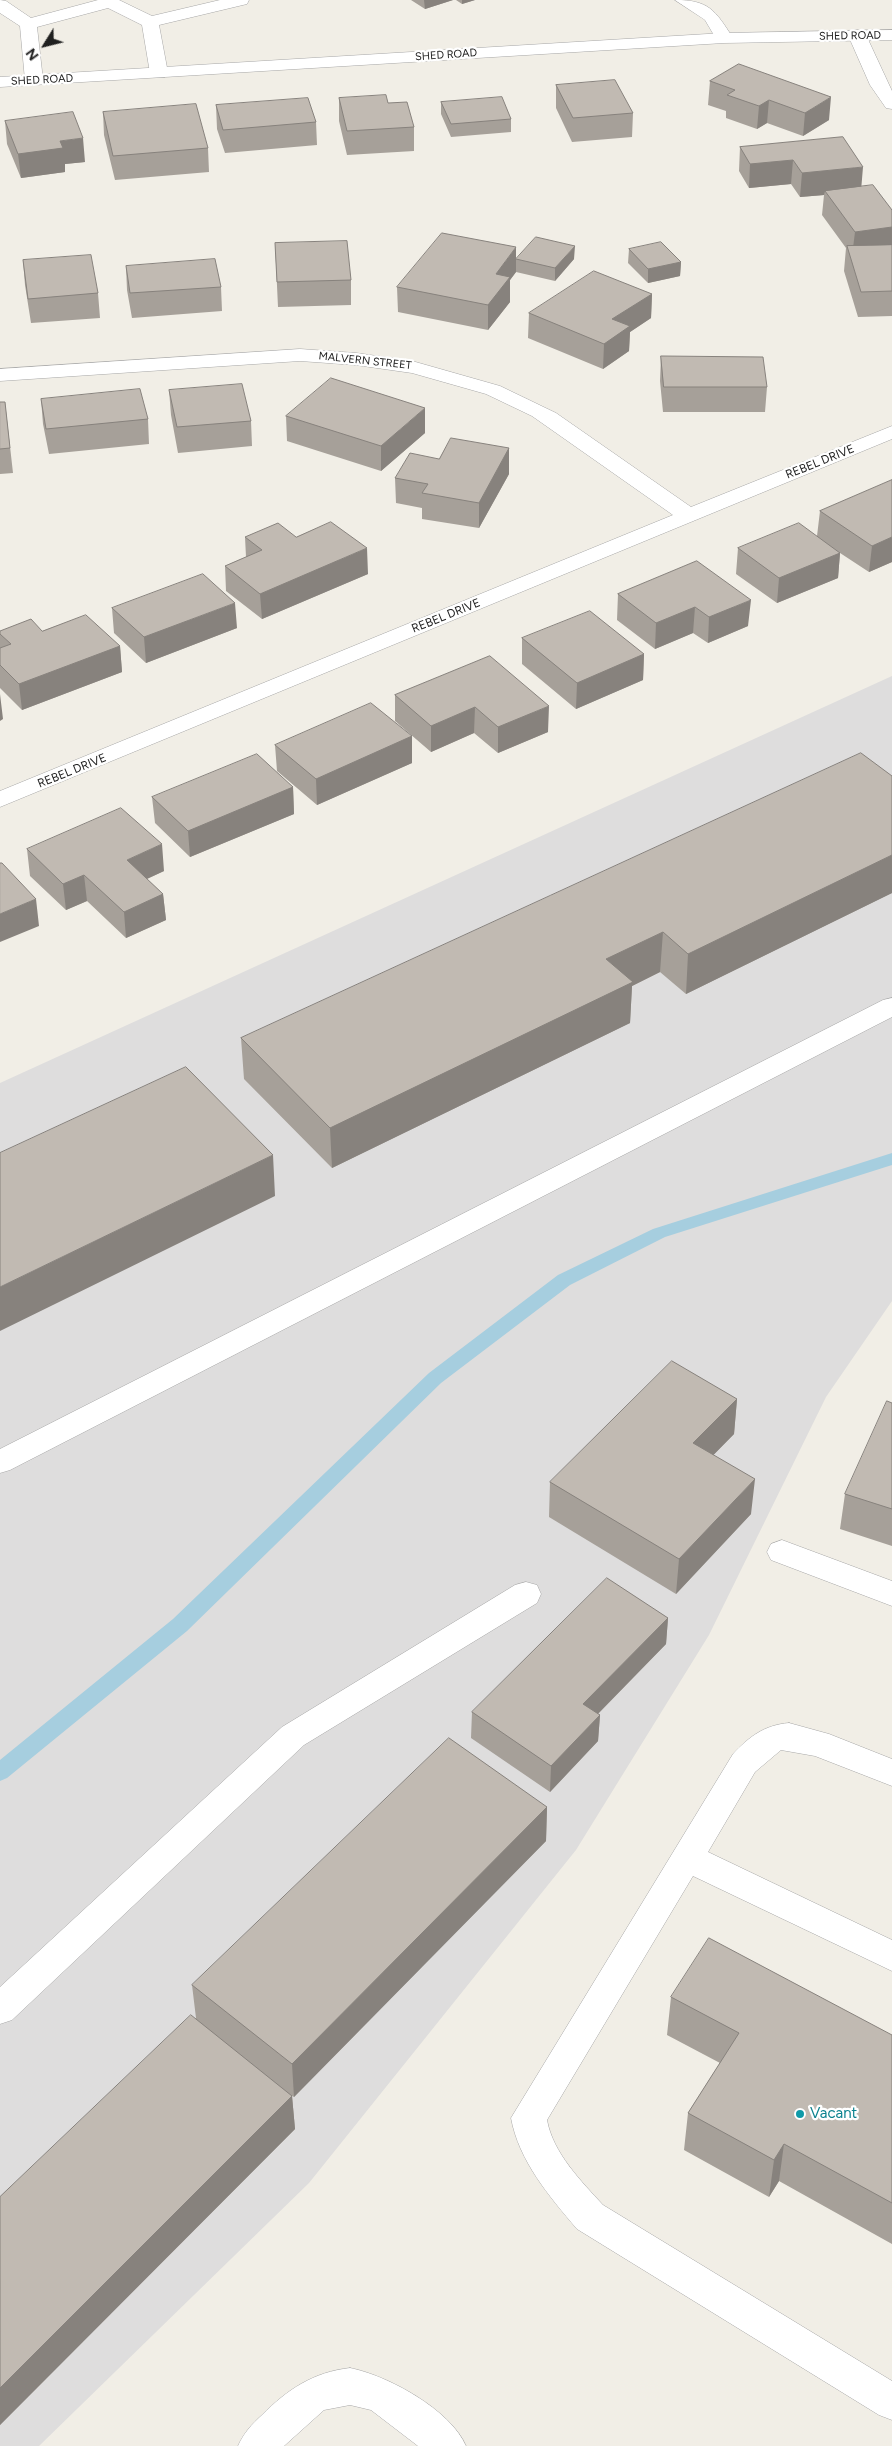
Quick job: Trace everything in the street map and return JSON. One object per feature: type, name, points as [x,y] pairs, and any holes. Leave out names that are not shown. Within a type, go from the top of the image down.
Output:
[{"type":"street","points":[[28,24],[108,1],[150,22],[241,0]]},
{"type":"street","points":[[683,0],[712,17],[724,38]]},
{"type":"street","points":[[0,5],[28,24],[34,80]]},
{"type":"street","points":[[150,22],[158,73]]},
{"type":"street","points":[[857,35],[879,86],[892,104]]},
{"type":"street","name":"SHED ROAD","points":[[0,82],[724,38],[892,35]]},
{"type":"street","name":"MALVERN STREET","points":[[0,375],[300,355],[341,357],[416,367],[449,375],[519,401],[555,421],[689,516]]},
{"type":"street","name":"REBEL DRIVE","points":[[0,800],[892,432]]},
{"type":"street","points":[[0,1462],[892,1006]]},
{"type":"street","points":[[782,1552],[892,1594]]},
{"type":"street","points":[[0,2009],[293,1736],[526,1594]]},
{"type":"street","points":[[892,1773],[803,1738],[778,1736],[761,1745],[744,1763],[529,2118],[533,2140],[564,2187],[590,2217],[892,2402]]},
{"type":"street","points":[[686,1857],[892,1956]]},
{"type":"street","points":[[257,2446],[310,2398],[336,2387],[354,2386],[374,2391],[431,2441]]},
{"type":"shaded area","points":[[892,676],[892,1301],[826,1397],[709,1635],[576,1850],[309,2183],[39,2446],[0,2446],[0,1083]]},
{"type":"building","points":[[739,64],[831,97],[805,113],[769,100],[759,106],[727,95],[735,90],[710,81]]},
{"type":"building","points":[[615,80],[633,113],[573,118],[556,85]]},
{"type":"building","points":[[386,95],[388,103],[407,102],[414,127],[347,131],[339,98]]},
{"type":"building","points":[[502,97],[511,119],[451,124],[441,102]]},
{"type":"building","points":[[308,98],[316,122],[223,130],[216,105]]},
{"type":"building","points":[[196,104],[208,148],[113,156],[103,112]]},
{"type":"building","points":[[73,112],[83,138],[60,141],[63,148],[18,154],[5,121]]},
{"type":"building","points":[[843,137],[863,167],[802,173],[793,160],[750,164],[740,147]]},
{"type":"building","points":[[873,185],[892,210],[892,227],[855,232],[825,191]]},
{"type":"building","points":[[442,233],[516,247],[496,274],[510,277],[488,305],[397,287]]},
{"type":"building","points":[[536,237],[575,246],[555,268],[516,259]]},
{"type":"building","points":[[347,241],[351,280],[277,282],[275,243]]},
{"type":"building","points":[[661,242],[681,262],[648,269],[629,249]]},
{"type":"building","points":[[892,245],[892,291],[861,292],[847,246]]},
{"type":"building","points":[[91,255],[98,293],[28,299],[23,260]]},
{"type":"building","points":[[215,259],[221,287],[130,293],[126,266]]},
{"type":"building","points":[[594,271],[652,294],[612,319],[630,326],[604,344],[529,313]]},
{"type":"building","points":[[661,356],[763,357],[767,387],[664,387]]},
{"type":"building","points":[[331,378],[425,408],[381,446],[286,416]]},
{"type":"building","points":[[242,384],[251,421],[177,427],[169,390]]},
{"type":"building","points":[[140,389],[148,419],[46,429],[41,399]]},
{"type":"building","points":[[0,402],[5,402],[10,448],[0,449]]},
{"type":"building","points":[[451,438],[509,448],[479,503],[422,493],[428,484],[395,478],[410,453],[439,459]]},
{"type":"building","points":[[892,480],[892,537],[872,546],[820,511]]},
{"type":"building","points":[[331,522],[367,548],[260,594],[225,566],[262,550],[245,537],[278,523],[296,537]]},
{"type":"building","points":[[799,523],[840,553],[779,578],[738,548]]},
{"type":"building","points":[[697,561],[751,600],[709,617],[695,607],[656,623],[618,594]]},
{"type":"building","points":[[203,574],[235,603],[144,637],[112,608]]},
{"type":"building","points":[[590,611],[644,654],[577,683],[522,638]]},
{"type":"building","points":[[86,615],[120,646],[19,684],[0,665],[0,648],[11,644],[0,634],[0,631],[31,619],[42,631]]},
{"type":"building","points":[[490,656],[549,706],[498,727],[475,707],[431,726],[395,695]]},
{"type":"building","points":[[371,703],[412,736],[316,779],[275,745]]},
{"type":"building","points":[[861,753],[892,776],[892,855],[688,954],[663,932],[606,959],[633,982],[330,1128],[241,1038]]},
{"type":"building","points":[[257,754],[293,787],[188,831],[152,797]]},
{"type":"building","points":[[121,808],[162,844],[127,860],[163,894],[124,912],[84,875],[63,884],[27,849]]},
{"type":"building","points":[[0,863],[36,899],[0,914]]},
{"type":"building","points":[[186,1067],[273,1155],[0,1287],[0,1153]]},
{"type":"building","points":[[672,1361],[737,1399],[693,1443],[755,1479],[679,1559],[550,1482]]},
{"type":"building","points":[[887,1401],[892,1403],[892,1509],[845,1494]]},
{"type":"building","points":[[607,1578],[668,1618],[583,1704],[600,1715],[551,1766],[472,1712]]},
{"type":"building","points":[[449,1738],[547,1807],[292,2064],[192,1985]]},
{"type":"building","name":"Vacant","points":[[709,1938],[892,2035],[892,2203],[784,2144],[774,2160],[688,2113],[739,2033],[671,1997]]},
{"type":"building","points":[[191,2015],[292,2096],[0,2388],[0,2197]]},
{"type":"waterway","points":[[0,1772],[180,1625],[435,1378],[564,1280],[659,1233],[892,1159]]},
{"type":"place","name":"Vacant","points":[[800,2114]]}]
